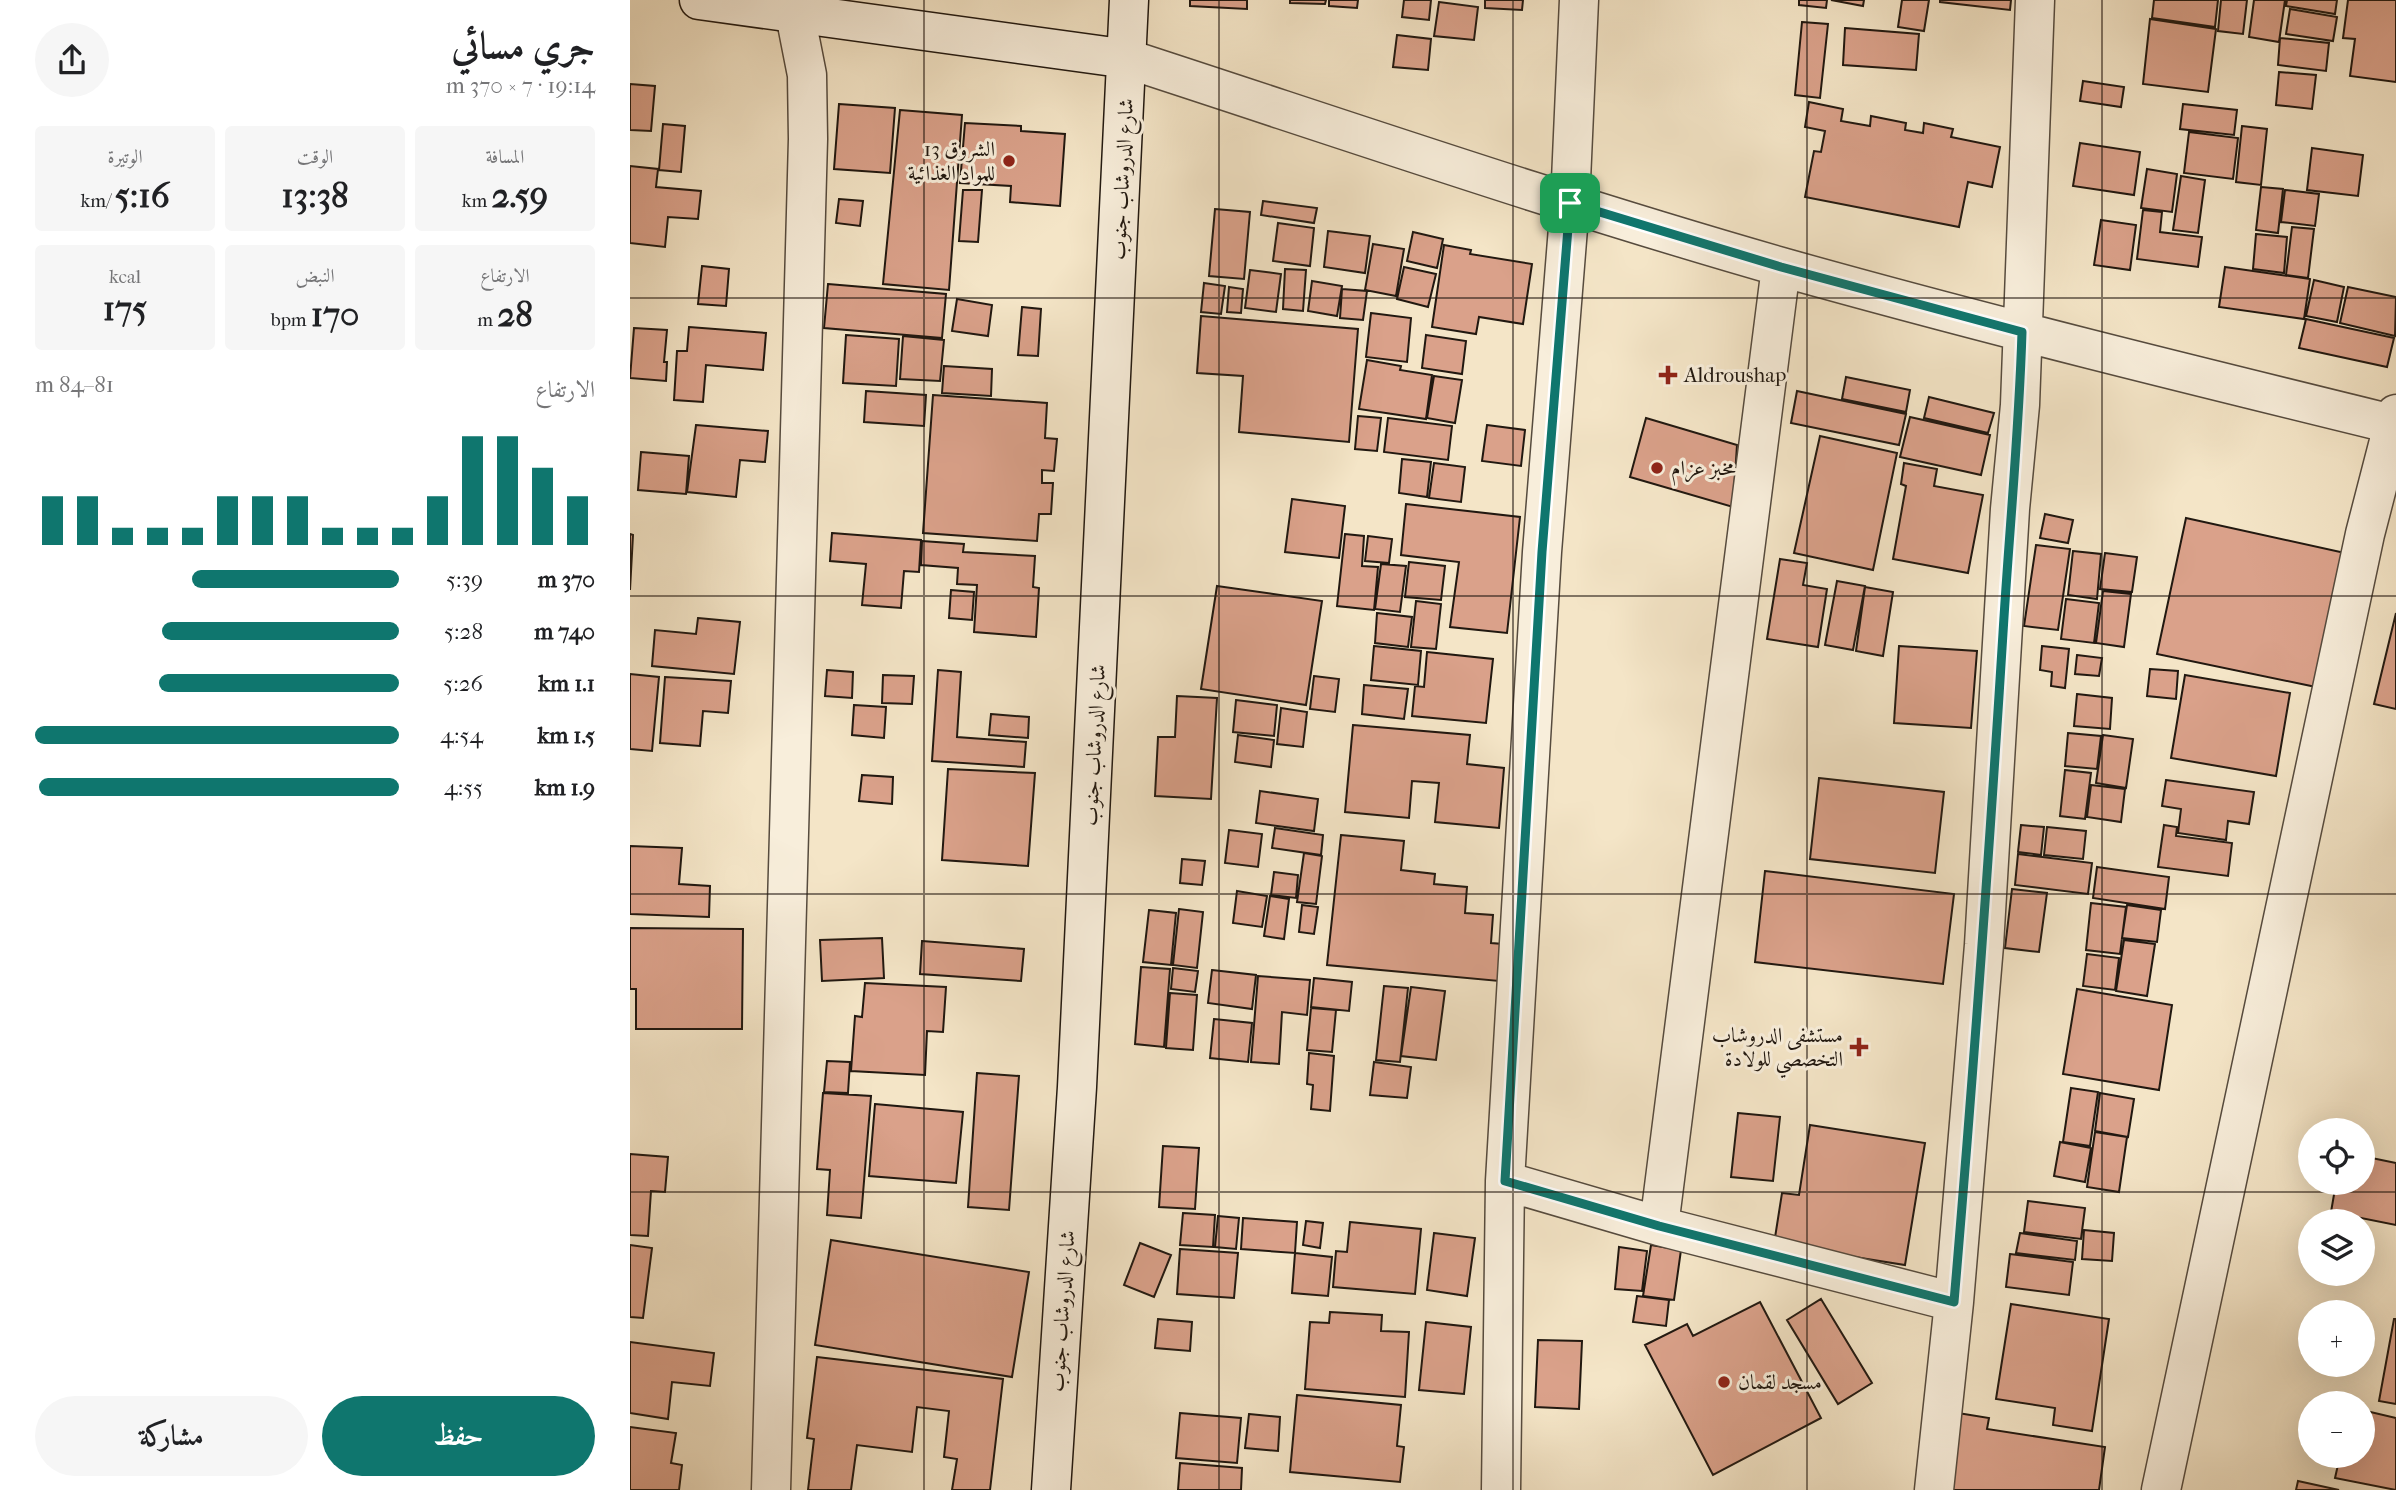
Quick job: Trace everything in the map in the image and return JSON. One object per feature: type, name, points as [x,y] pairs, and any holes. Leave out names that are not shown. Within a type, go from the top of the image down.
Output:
[{"type":"street","points":[[699,0],[795,7],[1128,58],[1570,203],[1781,267],[2022,332],[2395,421],[2359,561],[2161,1490]]},
{"type":"street","name":"شارع الدروشاب جنوب","points":[[1051,1490],[1077,1087],[1129,0]]},
{"type":"street","points":[[1501,1490],[1505,1181],[1542,552],[1570,203],[1579,0]]},
{"type":"street","points":[[1934,1490],[1954,1302],[1984,945],[2010,509],[2020,405],[2035,0]]},
{"type":"street","points":[[771,1490],[808,139],[807,75],[795,7]]},
{"type":"street","points":[[1659,1226],[1781,267]]},
{"type":"street","points":[[1505,1181],[1659,1226],[1954,1302]]},
{"type":"building","points":[[1190,0],[1247,0],[1247,9],[1190,6]]},
{"type":"building","points":[[1290,0],[1326,0],[1325,4],[1290,3]]},
{"type":"building","points":[[1329,0],[1358,0],[1357,8],[1329,6]]},
{"type":"building","points":[[1404,0],[1431,0],[1429,20],[1402,17]]},
{"type":"building","points":[[1485,0],[1523,0],[1522,10],[1485,8]]},
{"type":"building","points":[[1799,0],[1827,0],[1826,8],[1799,5]]},
{"type":"building","points":[[1831,0],[1864,0],[1863,6]]},
{"type":"building","points":[[1902,0],[1929,0],[1924,31],[1898,27]]},
{"type":"building","points":[[1940,0],[2011,0],[2010,10]]},
{"type":"building","points":[[2154,0],[2218,0],[2215,27],[2152,18]]},
{"type":"building","points":[[2221,0],[2247,0],[2243,34],[2218,31]]},
{"type":"building","points":[[2254,0],[2285,0],[2279,42],[2249,37]]},
{"type":"building","points":[[2287,0],[2337,0],[2335,14],[2286,6]]},
{"type":"building","points":[[2348,0],[2396,0],[2396,82],[2350,76],[2355,39],[2343,38]]},
{"type":"building","points":[[1439,2],[1478,7],[1474,40],[1434,36]]},
{"type":"building","points":[[2290,9],[2337,17],[2333,41],[2286,34]]},
{"type":"building","points":[[2150,19],[2216,29],[2208,92],[2143,84]]},
{"type":"building","points":[[1802,22],[1828,24],[1820,98],[1795,95]]},
{"type":"building","points":[[1845,28],[1919,34],[1916,70],[1843,65]]},
{"type":"building","points":[[1397,35],[1431,39],[1428,70],[1393,67]]},
{"type":"building","points":[[2280,38],[2329,43],[2326,71],[2278,65]]},
{"type":"building","points":[[2279,72],[2316,75],[2312,109],[2276,105]]},
{"type":"building","points":[[2083,81],[2124,87],[2121,107],[2080,101]]},
{"type":"building","points":[[630,84],[655,86],[651,131],[630,130]]},
{"type":"building","points":[[1809,102],[1843,109],[1841,121],[1870,126],[1871,116],[1906,123],[1905,130],[1923,133],[1924,123],[1953,129],[1951,137],[2000,147],[1992,187],[1968,182],[1959,227],[1805,197],[1814,151],[1821,152],[1825,131],[1805,127]]},
{"type":"building","points":[[839,104],[895,108],[890,173],[834,169]]},
{"type":"building","points":[[2183,104],[2237,110],[2234,135],[2180,129]]},
{"type":"building","points":[[900,110],[962,115],[949,290],[883,284]]},
{"type":"building","points":[[965,123],[1021,126],[1021,131],[1065,134],[1060,206],[1010,202],[1011,186],[960,183]]},
{"type":"building","points":[[663,124],[685,126],[681,172],[659,170]]},
{"type":"building","points":[[2242,126],[2267,129],[2261,185],[2236,182]]},
{"type":"building","points":[[2189,132],[2238,138],[2233,179],[2184,173]]},
{"type":"building","points":[[2080,143],[2140,152],[2134,195],[2073,186]]},
{"type":"building","points":[[2312,148],[2363,155],[2358,196],[2307,190]]},
{"type":"building","points":[[630,166],[658,169],[656,187],[701,191],[698,219],[668,217],[665,247],[630,243]]},
{"type":"building","points":[[2147,169],[2177,174],[2172,212],[2141,208]]},
{"type":"building","points":[[2181,176],[2205,180],[2198,233],[2173,230]]},
{"type":"building","points":[[2261,187],[2283,189],[2278,233],[2256,230]]},
{"type":"building","points":[[963,190],[982,190],[978,242],[959,241]]},
{"type":"building","points":[[2285,190],[2319,194],[2315,226],[2281,222]]},
{"type":"building","points":[[839,199],[863,201],[860,226],[836,223]]},
{"type":"building","points":[[1263,201],[1317,208],[1314,223],[1261,215]]},
{"type":"building","points":[[1215,209],[1250,212],[1244,279],[1209,276]]},
{"type":"building","points":[[2143,210],[2162,212],[2160,232],[2202,237],[2198,267],[2137,259]]},
{"type":"building","points":[[2101,220],[2136,225],[2130,270],[2094,265]]},
{"type":"building","points":[[1278,223],[1314,228],[1310,266],[1273,261]]},
{"type":"building","points":[[2292,227],[2314,229],[2308,278],[2286,275]]},
{"type":"building","points":[[1328,231],[1370,236],[1365,273],[1324,267]]},
{"type":"building","points":[[1413,232],[1443,239],[1437,268],[1407,261]]},
{"type":"building","points":[[2256,234],[2287,237],[2284,273],[2253,269]]},
{"type":"building","points":[[1373,244],[1404,249],[1396,296],[1365,290]]},
{"type":"building","points":[[1444,245],[1471,250],[1470,254],[1532,264],[1523,324],[1479,317],[1476,334],[1432,327]]},
{"type":"building","points":[[702,266],[729,269],[726,306],[698,304]]},
{"type":"building","points":[[1404,267],[1436,274],[1428,307],[1397,299]]},
{"type":"building","points":[[2225,267],[2310,279],[2304,319],[2219,307]]},
{"type":"building","points":[[1285,269],[1306,270],[1303,311],[1283,309]]},
{"type":"building","points":[[1250,270],[1281,274],[1276,312],[1245,308]]},
{"type":"building","points":[[2314,280],[2344,287],[2337,322],[2306,316]]},
{"type":"building","points":[[1312,281],[1342,286],[1337,316],[1308,311]]},
{"type":"building","points":[[1204,283],[1225,286],[1221,314],[1201,312]]},
{"type":"building","points":[[828,284],[946,294],[942,338],[824,328]]},
{"type":"building","points":[[1229,287],[1243,289],[1241,313],[1227,312]]},
{"type":"building","points":[[2348,287],[2396,297],[2395,336],[2340,323]]},
{"type":"building","points":[[1342,289],[1367,291],[1363,320],[1340,318]]},
{"type":"building","points":[[957,299],[992,305],[988,336],[952,331]]},
{"type":"building","points":[[1022,307],[1041,309],[1038,356],[1018,355]]},
{"type":"building","points":[[1371,313],[1411,318],[1407,362],[1366,357]]},
{"type":"building","points":[[1201,316],[1358,329],[1349,442],[1239,432],[1243,376],[1197,373]]},
{"type":"building","points":[[2306,319],[2394,338],[2387,367],[2299,348]]},
{"type":"building","points":[[689,327],[766,333],[763,370],[706,365],[703,402],[674,400],[677,351],[687,351]]},
{"type":"building","points":[[634,328],[667,330],[664,362],[667,362],[666,381],[630,378]]},
{"type":"building","points":[[846,335],[899,339],[896,386],[843,383]]},
{"type":"building","points":[[1426,335],[1466,341],[1462,374],[1422,368]]},
{"type":"building","points":[[903,336],[944,340],[940,381],[900,379]]},
{"type":"building","points":[[1367,360],[1401,366],[1400,370],[1432,375],[1426,419],[1359,409]]},
{"type":"building","points":[[944,366],[992,369],[991,396],[942,393]]},
{"type":"building","points":[[1434,376],[1462,380],[1455,423],[1427,418]]},
{"type":"building","points":[[1846,377],[1910,390],[1906,412],[1842,399]]},
{"type":"building","points":[[866,391],[926,395],[924,426],[864,422]]},
{"type":"building","points":[[1797,391],[1906,414],[1899,445],[1791,423]]},
{"type":"building","points":[[933,395],[1047,403],[1045,438],[1057,439],[1054,471],[1042,470],[1042,483],[1053,483],[1051,514],[1039,514],[1037,541],[923,533]]},
{"type":"building","points":[[1929,397],[1994,413],[1988,433],[1924,418]]},
{"type":"building","points":[[1358,416],[1381,418],[1377,451],[1355,449]]},
{"type":"building","points":[[1910,417],[1990,435],[1981,475],[1900,457]]},
{"type":"building","points":[[1388,418],[1452,426],[1448,460],[1384,452]]},
{"type":"building","points":[[1646,418],[1737,445],[1733,507],[1630,477]]},
{"type":"building","points":[[696,425],[768,431],[765,462],[740,460],[736,497],[687,492]]},
{"type":"building","points":[[1487,425],[1525,430],[1521,466],[1482,461]]},
{"type":"building","points":[[1820,436],[1897,453],[1873,570],[1794,553]]},
{"type":"building","points":[[641,452],[689,456],[686,494],[638,490]]},
{"type":"building","points":[[1402,459],[1431,462],[1427,497],[1399,493]]},
{"type":"building","points":[[1434,463],[1465,467],[1461,502],[1429,498]]},
{"type":"building","points":[[1904,463],[1937,469],[1934,486],[1983,495],[1968,573],[1893,559],[1906,486],[1901,484]]},
{"type":"building","points":[[1292,499],[1345,506],[1339,558],[1285,552]]},
{"type":"building","points":[[1406,504],[1520,517],[1507,633],[1450,627],[1459,562],[1401,555]]},
{"type":"building","points":[[2045,514],[2073,520],[2068,543],[2040,538]]},
{"type":"building","points":[[2186,518],[2345,553],[2316,687],[2157,654]]},
{"type":"building","points":[[832,533],[921,540],[919,572],[904,571],[901,608],[862,605],[866,564],[830,561]]},
{"type":"building","points":[[630,534],[633,535],[630,590]]},
{"type":"building","points":[[1345,534],[1364,536],[1362,566],[1378,567],[1374,610],[1337,606]]},
{"type":"building","points":[[1368,536],[1392,539],[1389,563],[1365,561]]},
{"type":"building","points":[[922,541],[964,544],[963,552],[1035,556],[1033,587],[1039,588],[1036,637],[974,632],[977,585],[957,584],[958,568],[921,565]]},
{"type":"building","points":[[2036,545],[2070,549],[2058,630],[2024,626]]},
{"type":"building","points":[[2073,551],[2101,554],[2097,599],[2068,595]]},
{"type":"building","points":[[2105,553],[2137,557],[2132,592],[2100,589]]},
{"type":"building","points":[[1780,559],[1807,563],[1803,585],[1827,589],[1818,647],[1767,639]]},
{"type":"building","points":[[1409,562],[1445,566],[1441,600],[1405,597]]},
{"type":"building","points":[[1381,564],[1406,566],[1400,612],[1375,609]]},
{"type":"building","points":[[1837,581],[1865,586],[1853,650],[1825,645]]},
{"type":"building","points":[[1217,586],[1322,601],[1306,705],[1201,689]]},
{"type":"building","points":[[1865,587],[1893,592],[1883,656],[1856,651]]},
{"type":"building","points":[[951,590],[974,592],[972,620],[949,618]]},
{"type":"building","points":[[2103,591],[2131,594],[2124,647],[2096,643]]},
{"type":"building","points":[[2066,599],[2099,603],[2094,643],[2061,639]]},
{"type":"building","points":[[1416,601],[1441,604],[1436,649],[1411,647]]},
{"type":"building","points":[[1377,613],[1412,617],[1408,647],[1375,643]]},
{"type":"building","points":[[2396,613],[2396,709],[2374,704]]},
{"type":"building","points":[[698,618],[740,622],[734,674],[652,666],[655,630],[696,634]]},
{"type":"building","points":[[1374,646],[1421,651],[1418,685],[1371,680]]},
{"type":"building","points":[[1899,646],[1977,651],[1971,728],[1894,723]]},
{"type":"building","points":[[2042,646],[2069,649],[2065,688],[2051,686],[2052,672],[2040,670]]},
{"type":"building","points":[[1427,652],[1493,659],[1486,723],[1412,716],[1415,686],[1424,687]]},
{"type":"building","points":[[2077,655],[2102,658],[2099,676],[2075,674]]},
{"type":"building","points":[[2150,669],[2178,671],[2176,699],[2147,696]]},
{"type":"building","points":[[827,670],[853,672],[852,698],[825,696]]},
{"type":"building","points":[[938,670],[961,672],[957,737],[1026,742],[1024,767],[932,761]]},
{"type":"building","points":[[630,674],[659,677],[652,751],[630,749]]},
{"type":"building","points":[[883,675],[914,676],[912,704],[882,703]]},
{"type":"building","points":[[2185,675],[2290,693],[2276,776],[2171,758]]},
{"type":"building","points":[[1314,676],[1339,679],[1335,712],[1310,709]]},
{"type":"building","points":[[665,677],[731,681],[728,713],[703,711],[700,746],[660,743]]},
{"type":"building","points":[[1364,685],[1408,689],[1404,719],[1362,714]]},
{"type":"building","points":[[2077,694],[2112,698],[2110,729],[2074,726]]},
{"type":"building","points":[[1177,696],[1217,698],[1211,799],[1155,796],[1158,737],[1175,737]]},
{"type":"building","points":[[1236,700],[1277,705],[1274,736],[1233,732]]},
{"type":"building","points":[[854,705],[886,707],[884,738],[852,735]]},
{"type":"building","points":[[1281,708],[1307,712],[1303,747],[1277,744]]},
{"type":"building","points":[[991,714],[1029,717],[1028,738],[989,735]]},
{"type":"building","points":[[1353,725],[1470,735],[1467,764],[1504,768],[1499,828],[1435,822],[1439,783],[1412,781],[1409,818],[1345,812]]},
{"type":"building","points":[[2068,733],[2101,736],[2097,769],[2065,766]]},
{"type":"building","points":[[1238,735],[1274,740],[1271,767],[1235,762]]},
{"type":"building","points":[[2103,735],[2133,739],[2126,788],[2096,783]]},
{"type":"building","points":[[948,769],[1035,773],[1028,866],[942,860]]},
{"type":"building","points":[[2065,770],[2091,773],[2085,819],[2060,816]]},
{"type":"building","points":[[862,775],[893,777],[892,804],[859,801]]},
{"type":"building","points":[[1819,778],[1944,792],[1935,873],[1810,859]]},
{"type":"building","points":[[2166,780],[2254,792],[2249,824],[2228,821],[2226,840],[2178,833],[2181,809],[2162,806]]},
{"type":"building","points":[[2091,785],[2125,789],[2121,822],[2087,817]]},
{"type":"building","points":[[1260,791],[1318,799],[1314,831],[1256,823]]},
{"type":"building","points":[[2021,825],[2044,827],[2041,855],[2018,852]]},
{"type":"building","points":[[2164,825],[2177,827],[2176,836],[2232,843],[2228,876],[2158,867]]},
{"type":"building","points":[[2047,827],[2086,831],[2083,859],[2044,855]]},
{"type":"building","points":[[1275,828],[1323,835],[1321,855],[1272,848]]},
{"type":"building","points":[[1229,830],[1262,834],[1258,867],[1225,863]]},
{"type":"building","points":[[1341,835],[1404,841],[1401,870],[1435,874],[1434,884],[1467,887],[1465,913],[1493,915],[1491,943],[1503,944],[1499,981],[1327,965]]},
{"type":"building","points":[[630,846],[682,848],[679,884],[710,886],[709,917],[630,914]]},
{"type":"building","points":[[1304,853],[1322,856],[1316,904],[1297,902]]},
{"type":"building","points":[[2018,854],[2092,863],[2088,894],[2015,885]]},
{"type":"building","points":[[1182,859],[1205,861],[1202,885],[1180,883]]},
{"type":"building","points":[[2097,867],[2169,877],[2165,909],[2093,898]]},
{"type":"building","points":[[1765,871],[1954,894],[1943,984],[1755,962]]},
{"type":"building","points":[[1274,872],[1298,875],[1296,898],[1271,895]]},
{"type":"building","points":[[2012,889],[2047,893],[2039,952],[2005,948]]},
{"type":"building","points":[[1237,891],[1267,896],[1262,927],[1233,923]]},
{"type":"building","points":[[1270,896],[1289,899],[1284,939],[1264,936]]},
{"type":"building","points":[[2091,903],[2126,907],[2120,954],[2086,950]]},
{"type":"building","points":[[1302,905],[1318,907],[1314,934],[1299,932]]},
{"type":"building","points":[[2127,905],[2161,910],[2157,942],[2122,938]]},
{"type":"building","points":[[1179,909],[1203,912],[1197,968],[1173,965]]},
{"type":"building","points":[[1149,910],[1176,913],[1171,965],[1143,962]]},
{"type":"building","points":[[630,928],[743,929],[742,1029],[636,1029],[636,989],[630,989]]},
{"type":"building","points":[[882,938],[884,978],[822,981],[820,940]]},
{"type":"building","points":[[2124,940],[2155,944],[2147,996],[2116,991]]},
{"type":"building","points":[[922,941],[1024,949],[1021,981],[920,974]]},
{"type":"building","points":[[2087,954],[2119,958],[2115,990],[2083,986]]},
{"type":"building","points":[[1141,967],[1170,969],[1164,1047],[1135,1044]]},
{"type":"building","points":[[1173,968],[1198,971],[1195,992],[1171,989]]},
{"type":"building","points":[[1212,970],[1256,975],[1252,1009],[1208,1003]]},
{"type":"building","points":[[1258,976],[1310,980],[1307,1015],[1282,1012],[1279,1064],[1251,1062]]},
{"type":"building","points":[[1314,978],[1352,982],[1349,1011],[1311,1007]]},
{"type":"building","points":[[865,983],[946,987],[943,1032],[927,1031],[925,1075],[851,1071],[855,1016],[862,1017]]},
{"type":"building","points":[[1384,986],[1408,988],[1400,1062],[1376,1060]]},
{"type":"building","points":[[1411,987],[1445,991],[1436,1060],[1401,1056]]},
{"type":"building","points":[[2077,989],[2172,1005],[2159,1090],[2063,1074]]},
{"type":"building","points":[[1170,993],[1197,995],[1193,1050],[1166,1048]]},
{"type":"building","points":[[1311,1008],[1336,1010],[1332,1052],[1307,1050]]},
{"type":"building","points":[[1214,1019],[1252,1023],[1248,1062],[1210,1058]]},
{"type":"building","points":[[1309,1053],[1334,1056],[1330,1111],[1311,1109],[1313,1085],[1307,1084]]},
{"type":"building","points":[[827,1061],[850,1062],[848,1093],[824,1092]]},
{"type":"building","points":[[1374,1062],[1411,1067],[1407,1098],[1370,1095]]},
{"type":"building","points":[[977,1073],[1019,1076],[1009,1210],[968,1207]]},
{"type":"building","points":[[2071,1088],[2098,1092],[2090,1146],[2063,1142]]},
{"type":"building","points":[[823,1093],[871,1096],[861,1218],[827,1215],[830,1170],[817,1169]]},
{"type":"building","points":[[2100,1093],[2134,1099],[2128,1137],[2095,1131]]},
{"type":"building","points":[[875,1104],[963,1112],[956,1183],[869,1176]]},
{"type":"building","points":[[1738,1113],[1780,1117],[1773,1181],[1731,1177]]},
{"type":"building","points":[[1810,1125],[1925,1143],[1905,1265],[1774,1244],[1782,1193],[1799,1195]]},
{"type":"building","points":[[2095,1132],[2127,1137],[2119,1192],[2087,1187]]},
{"type":"building","points":[[2060,1142],[2091,1148],[2085,1182],[2054,1176]]},
{"type":"building","points":[[1163,1146],[1199,1148],[1195,1209],[1159,1207]]},
{"type":"building","points":[[630,1154],[668,1157],[665,1192],[651,1191],[648,1236],[630,1235]]},
{"type":"building","points":[[2375,1159],[2396,1163],[2396,1225],[2375,1221],[2375,1209],[2332,1209],[2334,1195],[2375,1195]]},
{"type":"building","points":[[2028,1201],[2085,1208],[2081,1239],[2024,1232]]},
{"type":"building","points":[[1183,1213],[1215,1215],[1213,1247],[1180,1245]]},
{"type":"building","points":[[1218,1216],[1239,1218],[1236,1249],[1215,1247]]},
{"type":"building","points":[[1243,1218],[1297,1222],[1295,1253],[1241,1249]]},
{"type":"building","points":[[1306,1221],[1323,1223],[1320,1248],[1303,1245]]},
{"type":"building","points":[[1350,1222],[1421,1229],[1415,1294],[1333,1287],[1336,1251],[1347,1252]]},
{"type":"building","points":[[2084,1230],[2114,1233],[2112,1261],[2082,1259]]},
{"type":"building","points":[[1434,1233],[1475,1238],[1467,1296],[1427,1290]]},
{"type":"building","points":[[2020,1233],[2077,1241],[2075,1260],[2016,1253]]},
{"type":"building","points":[[831,1240],[1029,1272],[1012,1377],[815,1345]]},
{"type":"building","points":[[1140,1243],[1171,1255],[1154,1297],[1124,1285]]},
{"type":"building","points":[[630,1245],[652,1248],[643,1318],[630,1317]]},
{"type":"building","points":[[1651,1245],[1681,1250],[1674,1300],[1643,1296]]},
{"type":"building","points":[[1619,1247],[1647,1251],[1642,1291],[1615,1289]]},
{"type":"building","points":[[1180,1249],[1238,1253],[1234,1298],[1177,1294]]},
{"type":"building","points":[[1295,1253],[1332,1257],[1328,1296],[1292,1293]]},
{"type":"building","points":[[2010,1254],[2073,1262],[2069,1295],[2006,1287]]},
{"type":"building","points":[[1637,1296],[1669,1300],[1666,1326],[1633,1322]]},
{"type":"building","points":[[1821,1299],[1872,1383],[1838,1404],[1787,1320]]},
{"type":"building","points":[[1760,1302],[1821,1418],[1713,1475],[1645,1345],[1687,1324],[1693,1336]]},
{"type":"building","points":[[2011,1304],[2109,1319],[2092,1431],[2053,1425],[2055,1408],[1996,1399]]},
{"type":"building","points":[[1330,1312],[1382,1315],[1381,1331],[1409,1332],[1405,1397],[1305,1389],[1310,1322],[1329,1323]]},
{"type":"building","points":[[1158,1319],[1192,1322],[1190,1351],[1155,1348]]},
{"type":"building","points":[[2396,1319],[2396,1404],[2379,1401]]},
{"type":"building","points":[[1426,1322],[1471,1327],[1464,1394],[1419,1390]]},
{"type":"building","points":[[1538,1340],[1582,1341],[1579,1409],[1535,1407]]},
{"type":"building","points":[[630,1342],[714,1353],[710,1386],[672,1382],[668,1419],[630,1413]]},
{"type":"building","points":[[817,1357],[1003,1379],[990,1490],[952,1490],[957,1459],[944,1457],[949,1411],[917,1407],[912,1452],[857,1445],[851,1490],[808,1490],[814,1439],[807,1438]]},
{"type":"building","points":[[1297,1395],[1401,1405],[1397,1446],[1404,1447],[1400,1482],[1290,1472]]},
{"type":"building","points":[[1180,1413],[1241,1418],[1237,1463],[1176,1458]]},
{"type":"building","points":[[1958,1413],[1989,1418],[1987,1429],[2105,1447],[2099,1490],[1947,1490]]},
{"type":"building","points":[[2375,1413],[2396,1418],[2396,1490],[2335,1478],[2337,1468],[2375,1468]]},
{"type":"building","points":[[1249,1414],[1280,1417],[1278,1451],[1245,1448]]},
{"type":"building","points":[[630,1427],[676,1433],[671,1463],[682,1465],[679,1490],[630,1490]]},
{"type":"building","points":[[1180,1463],[1242,1468],[1241,1490],[1178,1490]]},
{"type":"building","points":[[2298,1481],[2339,1490],[2296,1490]]},
{"type":"place","name":"الشروق 13 للمواد الغذائية","points":[[1009,161]]},
{"type":"place","name":"Aldroushap","points":[[1668,375]]},
{"type":"place","name":"مخبز عزام","points":[[1657,468]]},
{"type":"place","name":"مستشفى الدروشاب التخصصي للولادة","points":[[1859,1047]]},
{"type":"place","name":"مسجد لقمان","points":[[1724,1382]]},
{"type":"route","points":[[1570,203],[1781,267],[2022,332],[2020,405],[2010,509],[1984,945],[1954,1302],[1659,1226],[1505,1181],[1542,552],[1570,203]]}]
